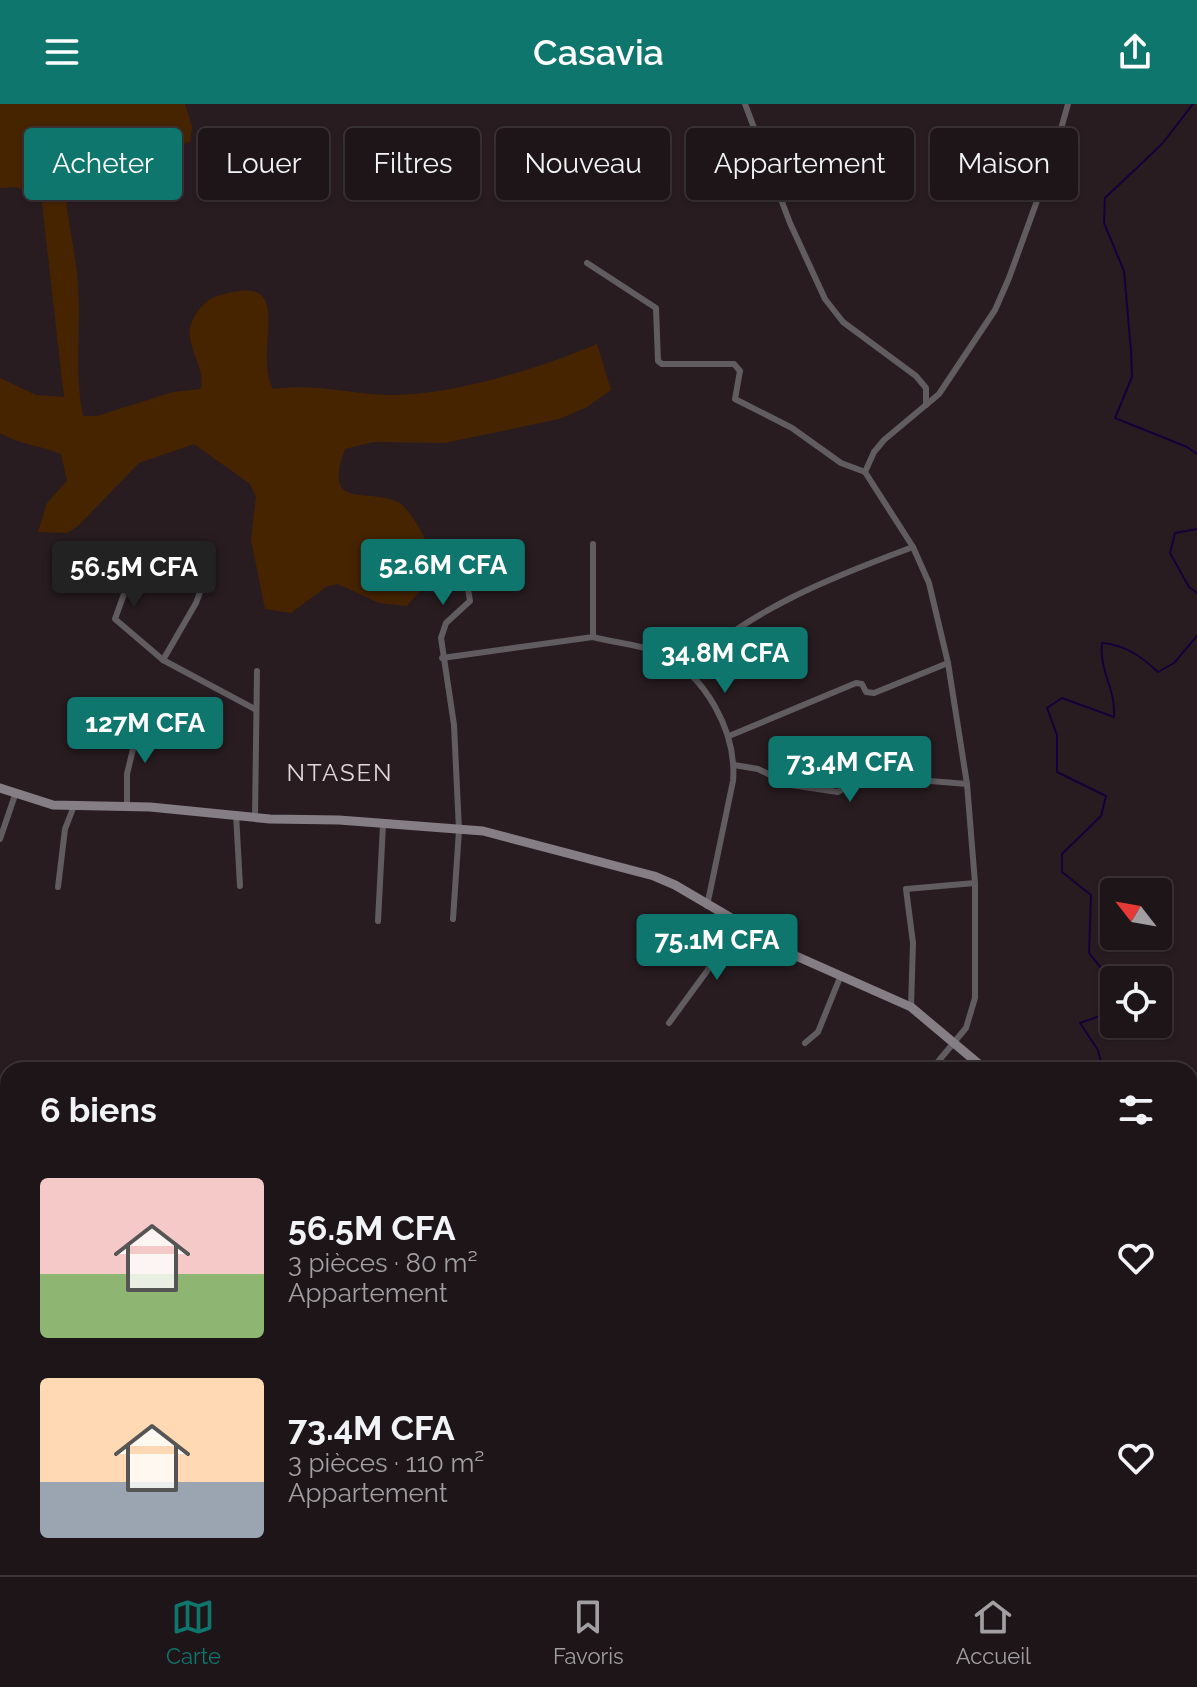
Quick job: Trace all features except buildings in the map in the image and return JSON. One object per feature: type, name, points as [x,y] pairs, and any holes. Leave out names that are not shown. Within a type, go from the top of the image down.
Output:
[{"type":"street","points":[[745,104],[790,223],[825,299],[843,322],[916,376],[926,388],[926,405]]},
{"type":"street","points":[[865,472],[874,452],[884,440],[926,405],[950,379],[1001,299],[1054,154],[1068,104]]},
{"type":"street","points":[[587,263],[656,308],[658,361],[662,364],[734,364],[740,371],[735,399],[792,428],[841,463],[865,472],[913,547],[929,583],[948,663],[967,784],[975,883],[975,998],[971,1017],[938,1062]]},
{"type":"street","points":[[593,544],[593,637]]},
{"type":"street","points":[[148,547],[129,580],[115,619],[163,660],[255,709]]},
{"type":"street","points":[[684,672],[705,651],[787,599],[913,547]]},
{"type":"street","points":[[453,919],[459,830],[454,725],[442,658],[442,629],[470,601],[462,552]]},
{"type":"street","points":[[163,660],[196,603],[206,576]]},
{"type":"street","points":[[442,658],[593,637],[661,654],[684,672],[719,712],[729,736],[734,765],[724,836],[707,906]]},
{"type":"street","points":[[729,736],[856,683],[862,684],[866,692],[874,693],[948,663]]},
{"type":"street","points":[[255,817],[257,671]]},
{"type":"street","points":[[127,807],[127,774],[140,720]]},
{"type":"street","points":[[734,765],[758,769],[791,785],[838,792],[846,787],[851,776],[856,775],[967,784]]},
{"type":"street","points":[[0,788],[38,802],[74,806],[459,830],[516,838],[654,876],[675,885],[796,956],[911,1007],[977,1062]]},
{"type":"street","points":[[0,839],[15,795]]},
{"type":"street","points":[[58,887],[65,829],[74,806]]},
{"type":"street","points":[[236,814],[240,886]]},
{"type":"street","points":[[378,921],[383,825]]},
{"type":"street","points":[[911,1007],[913,943],[906,889],[975,883]]},
{"type":"street","points":[[669,1023],[707,971],[735,922]]},
{"type":"street","points":[[805,1043],[818,1032],[841,975]]},
{"type":"shaded area","points":[[0,104],[185,104],[192,127],[190,142],[182,144],[182,128],[24,128],[24,190],[0,188]]},
{"type":"shaded area","points":[[42,200],[66,200],[78,285],[79,383],[83,416],[97,416],[173,392],[201,389],[201,372],[190,340],[191,324],[208,301],[242,291],[258,293],[266,302],[268,372],[273,389],[318,388],[389,395],[440,391],[523,371],[597,344],[611,390],[587,407],[559,419],[445,443],[374,442],[345,449],[339,481],[343,489],[350,493],[385,498],[403,506],[428,545],[433,571],[407,606],[379,603],[338,584],[326,587],[291,613],[265,609],[251,540],[256,496],[250,484],[194,444],[139,463],[78,526],[67,533],[38,532],[47,503],[67,481],[61,454],[0,433],[0,378],[36,395],[64,397]]},
{"type":"waterway","points":[[1193,104],[1162,144],[1105,198],[1104,223],[1124,271],[1131,351],[1132,377],[1115,418],[1197,454]]},
{"type":"waterway","points":[[1197,529],[1175,533],[1170,553],[1189,587],[1197,593]]},
{"type":"waterway","points":[[1100,967],[1089,953],[1091,895],[1062,872],[1062,854],[1101,816],[1106,796],[1057,772],[1057,735],[1047,708],[1062,698],[1114,717],[1102,643],[1132,652],[1158,672],[1174,663],[1197,636]]},
{"type":"waterway","points":[[1100,1016],[1080,1023],[1098,1050],[1101,1062]]},
{"type":"district","name":"NTASEN","points":[[340,773]]}]
